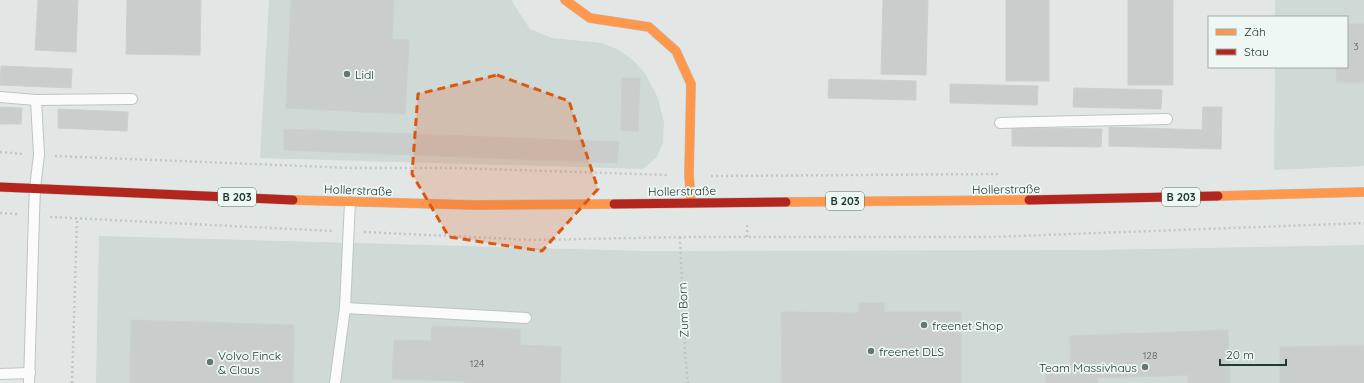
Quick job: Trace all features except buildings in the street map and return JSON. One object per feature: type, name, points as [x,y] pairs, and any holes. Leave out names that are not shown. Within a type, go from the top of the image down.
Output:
[{"type":"main road","points":[[565,0],[590,18],[649,27],[676,51],[691,84],[689,175],[691,203]]},
{"type":"main road","name":"Hollerstraße","points":[[0,187],[350,202],[474,205],[913,201],[999,202],[1364,192]]},
{"type":"lane","points":[[0,97],[36,100],[132,99]]},
{"type":"lane","points":[[0,374],[30,378],[35,188],[39,155],[36,100]]},
{"type":"lane","points":[[1000,123],[1167,119]]},
{"type":"lane","points":[[335,383],[345,308],[350,202]]},
{"type":"lane","points":[[345,308],[526,318]]},
{"type":"path","points":[[0,152],[39,155],[352,168],[455,168],[747,176],[998,174]]},
{"type":"path","points":[[72,383],[77,218]]},
{"type":"path","name":"Zum Born","points":[[688,383],[685,353],[680,238],[992,237],[1364,223]]},
{"type":"highlighted area","points":[[497,75],[569,101],[598,189],[542,251],[449,237],[412,174],[418,94]]},
{"type":"shaded area","points":[[269,0],[511,0],[530,29],[552,38],[602,43],[619,50],[634,61],[646,75],[658,98],[664,123],[663,143],[656,158],[643,169],[260,158]]},
{"type":"shaded area","points":[[1275,0],[1364,0],[1364,166],[1274,170],[1275,68],[1348,68],[1348,16],[1275,16]]},
{"type":"shaded area","points":[[99,236],[646,251],[1097,250],[1364,245],[1364,383],[96,383]]},
{"type":"traffic: slow","points":[[565,0],[590,18],[649,27],[676,51],[691,84],[689,175],[691,203]]},
{"type":"traffic: slow","points":[[1218,196],[1364,192]]},
{"type":"traffic: slow","points":[[293,200],[474,205],[614,204]]},
{"type":"traffic: slow","points":[[786,202],[1029,200]]},
{"type":"traffic: jam","points":[[0,187],[293,200]]},
{"type":"traffic: jam","points":[[1029,200],[1218,196]]},
{"type":"traffic: jam","points":[[614,204],[786,202]]},
{"type":"place","name":"Lidl","points":[[347,74]]},
{"type":"place","name":"freenet Shop","points":[[924,325]]},
{"type":"place","name":"freenet DLS","points":[[871,351]]},
{"type":"place","name":"Volvo Finck & Claus","points":[[210,362]]},
{"type":"place","name":"Team Massivhaus","points":[[1145,367]]}]
